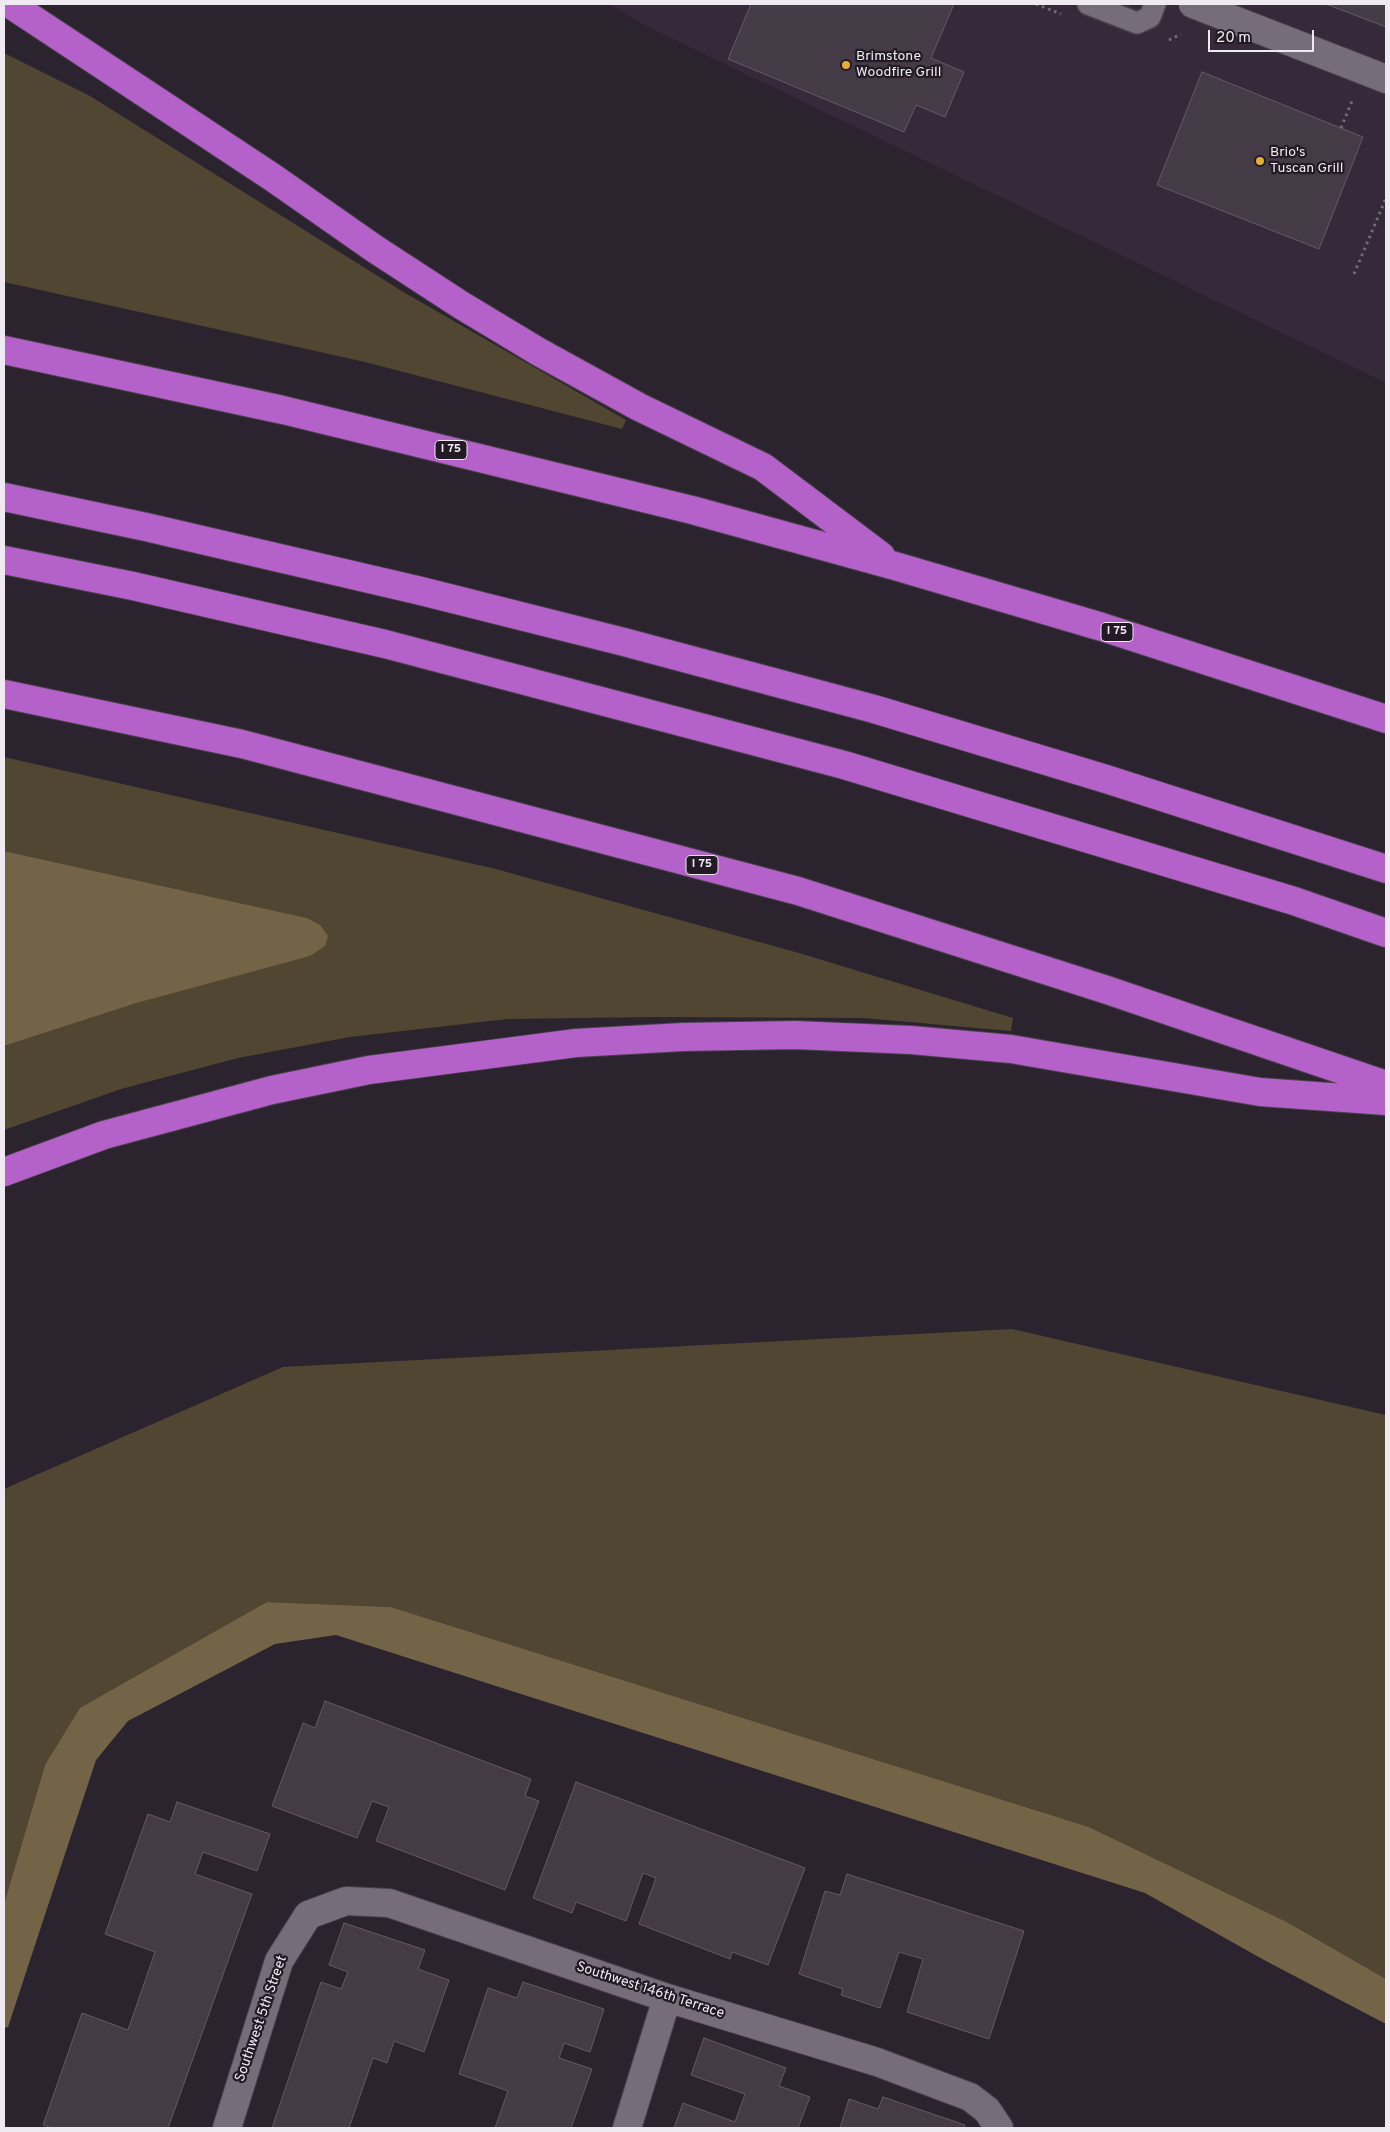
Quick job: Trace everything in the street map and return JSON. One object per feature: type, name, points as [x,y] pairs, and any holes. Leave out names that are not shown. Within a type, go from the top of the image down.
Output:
[{"type":"highway","points":[[10,4],[272,177],[375,249],[461,305],[539,352],[639,407],[763,468],[895,566]]},
{"type":"highway","name":"I 75","points":[[4,350],[283,410],[692,510],[895,566],[1102,627],[1386,719]]},
{"type":"highway","points":[[4,497],[146,527],[411,588],[643,647],[874,710],[1041,759],[1301,840],[1386,869]]},
{"type":"highway","points":[[4,560],[134,586],[385,644],[825,760],[1294,901],[1386,933]]},
{"type":"highway","name":"I 75","points":[[4,694],[242,744],[798,891],[1107,990],[1386,1085]]},
{"type":"highway","points":[[4,1172],[120,1130],[272,1090],[369,1070],[576,1043],[683,1037],[795,1034],[911,1040],[1010,1049],[1260,1092],[1386,1101]]},
{"type":"street","points":[[1193,4],[1386,79]]},
{"type":"street","name":"Southwest 146th Terrace","points":[[308,1915],[346,1901],[389,1903],[667,1998],[876,2062],[970,2097],[993,2119]]},
{"type":"street","name":"Southwest 5th Street","points":[[227,2128],[279,1961],[308,1915]]},
{"type":"street","points":[[627,2128],[667,1998]]},
{"type":"lane","points":[[1088,4],[1137,23],[1150,17],[1155,4]]},
{"type":"path","points":[[1341,128],[1354,96]]},
{"type":"path","points":[[1354,274],[1386,198]]},
{"type":"shaded area","points":[[609,4],[1386,4],[1386,383],[644,25]]},
{"type":"shaded area","points":[[4,53],[90,96],[405,293],[626,420],[622,429],[365,362],[4,282]]},
{"type":"shaded area","points":[[4,757],[496,869],[799,953],[1013,1018],[1011,1031],[863,1018],[654,1017],[508,1019],[350,1037],[238,1058],[121,1089],[4,1130],[4,1046],[140,1002],[320,925],[306,918],[4,851]]},
{"type":"shaded area","points":[[4,851],[307,918],[320,925],[328,936],[325,946],[310,956],[140,1002],[4,1046]]},
{"type":"shaded area","points":[[1012,1329],[1386,1415],[1386,1979],[1287,1922],[1089,1827],[391,1607],[267,1602],[45,1765],[4,1904],[4,1489],[283,1367]]},
{"type":"shaded area","points":[[267,1602],[391,1607],[1089,1827],[1287,1922],[1386,1979],[1386,2024],[1264,1960],[1145,1893],[336,1635],[275,1644],[128,1721],[96,1760],[8,2027],[4,2028],[4,1904],[45,1765],[80,1708]]},
{"type":"building","name":"Brimstone Woodfire Grill","points":[[751,4],[954,4],[931,58],[964,72],[945,117],[916,105],[904,132],[728,59]]},
{"type":"building","points":[[1326,4],[1386,4],[1386,27]]},
{"type":"building","name":"Brio's Tuscan Grill","points":[[1202,72],[1363,137],[1319,249],[1157,185]]},
{"type":"building","points":[[325,1701],[531,1779],[525,1796],[539,1801],[505,1890],[376,1841],[389,1807],[372,1801],[357,1838],[272,1806],[303,1723],[315,1728]]},
{"type":"building","points":[[576,1782],[805,1868],[768,1965],[732,1952],[730,1959],[639,1924],[656,1878],[643,1873],[626,1921],[576,1902],[572,1913],[533,1898]]},
{"type":"building","points":[[177,1802],[270,1834],[257,1871],[203,1852],[195,1874],[252,1894],[168,2128],[52,2128],[43,2125],[82,2013],[128,2030],[155,1952],[105,1934],[148,1814],[170,1822]]},
{"type":"building","points":[[847,1874],[1024,1931],[989,2039],[907,2012],[923,1959],[899,1952],[880,2008],[841,1995],[843,1989],[799,1974],[825,1891],[840,1895]]},
{"type":"building","points":[[344,1923],[425,1950],[418,1969],[449,1980],[424,2052],[394,2041],[387,2063],[373,2058],[349,2128],[272,2128],[321,1982],[341,1989],[348,1972],[329,1965]]},
{"type":"building","points":[[523,1982],[604,2009],[590,2052],[564,2043],[559,2058],[592,2069],[571,2128],[495,2128],[508,2091],[459,2074],[488,1988],[517,1998]]},
{"type":"building","points":[[704,2038],[786,2068],[779,2086],[810,2097],[798,2128],[674,2128],[683,2103],[735,2122],[745,2094],[691,2075]]},
{"type":"building","points":[[883,2097],[965,2125],[964,2128],[840,2128],[849,2099],[878,2109]]},
{"type":"place","name":"Brimstone Woodfire Grill","points":[[846,65]]},
{"type":"place","name":"Brio's Tuscan Grill","points":[[1260,161]]}]
